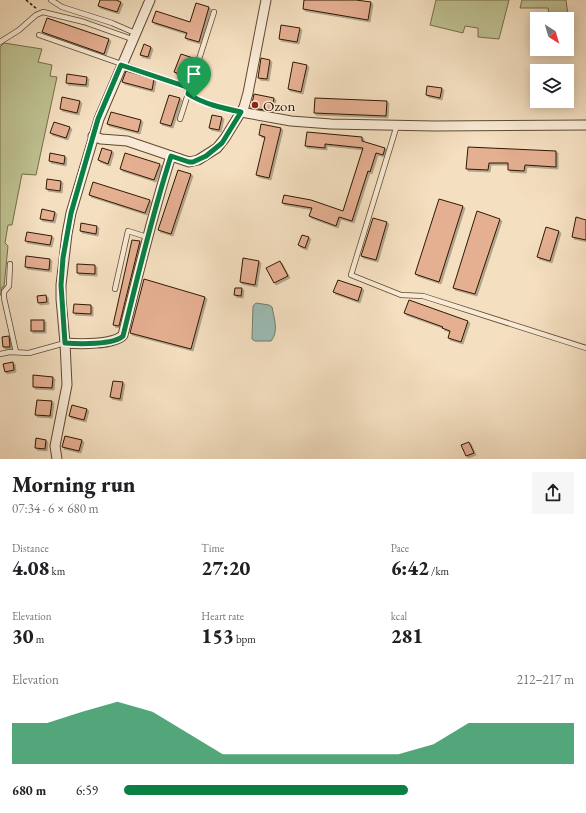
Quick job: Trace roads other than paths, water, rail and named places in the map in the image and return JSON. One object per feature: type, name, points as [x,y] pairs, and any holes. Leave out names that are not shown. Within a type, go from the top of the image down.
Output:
[{"type":"street","points":[[57,459],[55,446],[66,385],[65,343],[61,299],[63,258],[71,213],[101,112],[150,0]]},
{"type":"street","points":[[93,136],[102,139],[127,141],[189,162],[193,162],[206,156],[222,143],[241,112],[246,100],[266,0]]},
{"type":"street","points":[[241,112],[309,123],[434,126],[586,125]]},
{"type":"street","points":[[65,343],[102,342],[117,340],[123,336],[147,237],[171,156]]},
{"type":"lane","points":[[51,0],[62,7],[112,23],[134,36]]},
{"type":"lane","points":[[0,42],[19,30],[36,15],[43,12],[134,36]]},
{"type":"lane","points":[[180,119],[214,12]]},
{"type":"lane","points":[[39,35],[190,88]]},
{"type":"lane","points":[[188,94],[210,105],[241,112]]},
{"type":"lane","points":[[397,125],[351,275],[401,295],[423,296],[586,348]]},
{"type":"lane","points":[[115,289],[128,231],[147,237]]},
{"type":"lane","points":[[10,264],[9,286],[4,292],[4,298],[16,352]]},
{"type":"lane","points":[[0,354],[16,352],[29,353],[65,343]]},
{"type":"water","points":[[256,303],[269,305],[272,307],[275,320],[275,333],[271,341],[255,341],[252,339],[253,306]]},
{"type":"place","name":"Ozon","points":[[255,105]]}]
